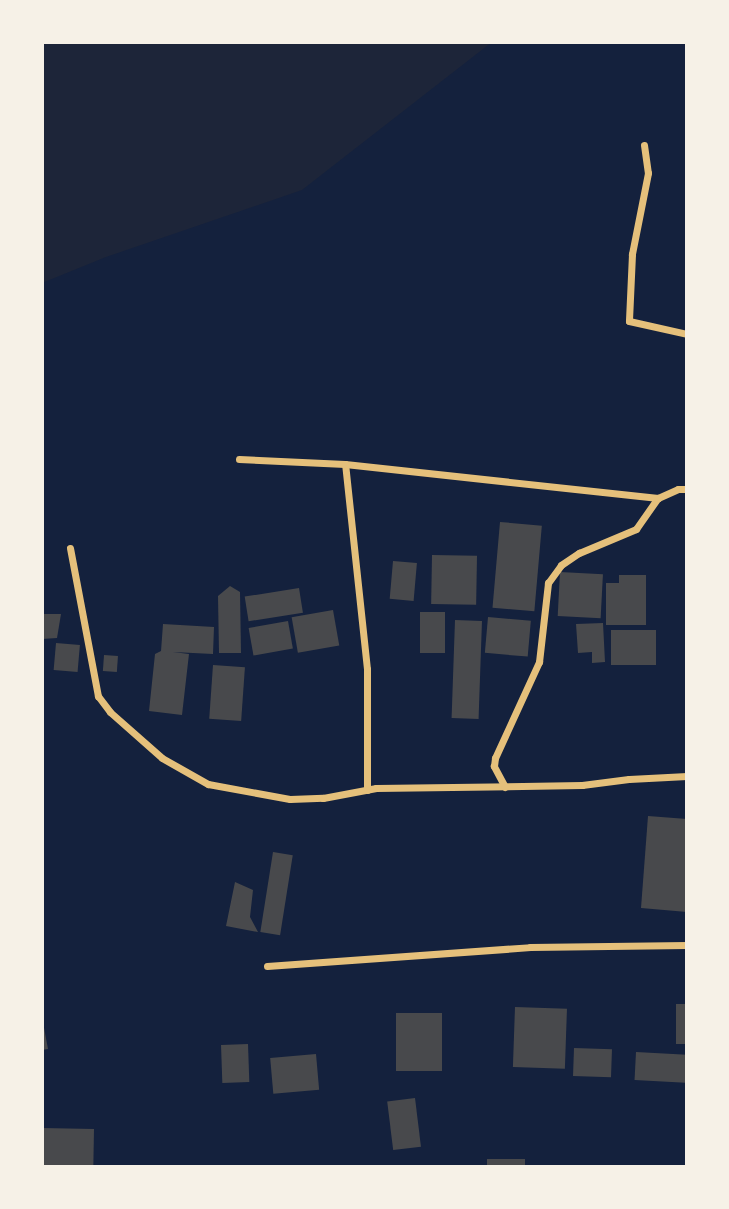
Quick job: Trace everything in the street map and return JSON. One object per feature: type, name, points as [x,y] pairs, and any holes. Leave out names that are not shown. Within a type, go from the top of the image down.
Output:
[{"type":"street","points":[[644,145],[648,173],[632,254],[629,321],[687,334]]},
{"type":"street","points":[[239,459],[345,464],[658,498]]},
{"type":"street","points":[[345,464],[367,669],[367,790]]},
{"type":"street","points":[[505,787],[494,766],[495,758],[539,662],[548,583],[561,565],[579,553],[636,528],[658,498],[678,489],[687,489]]},
{"type":"street","points":[[70,548],[98,696],[110,712],[162,758],[208,784],[290,799],[367,790],[600,784],[629,779],[687,776]]},
{"type":"street","points":[[267,966],[530,947],[687,946]]},
{"type":"shaded area","points":[[42,42],[492,42],[302,190],[106,257],[42,283]]},
{"type":"building","points":[[500,522],[542,526],[534,611],[493,608]]},
{"type":"building","points":[[432,555],[477,556],[476,605],[431,604]]},
{"type":"building","points":[[393,561],[417,563],[414,601],[390,599]]},
{"type":"building","points":[[560,572],[603,574],[601,618],[558,616]]},
{"type":"building","points":[[619,575],[646,575],[646,625],[606,625],[606,583],[619,583]]},
{"type":"building","points":[[230,586],[240,592],[241,653],[219,653],[218,596]]},
{"type":"building","points":[[299,588],[303,613],[249,621],[245,597]]},
{"type":"building","points":[[333,610],[339,645],[298,653],[292,617]]},
{"type":"building","points":[[420,612],[445,612],[445,653],[420,653]]},
{"type":"building","points":[[42,614],[61,614],[57,638],[42,639]]},
{"type":"building","points":[[488,617],[531,621],[528,657],[485,653]]},
{"type":"building","points":[[455,620],[482,621],[479,719],[452,718]]},
{"type":"building","points":[[288,621],[293,649],[253,656],[249,628]]},
{"type":"building","points":[[603,623],[605,662],[592,663],[592,652],[578,653],[576,624]]},
{"type":"building","points":[[163,624],[214,627],[213,654],[173,652],[189,654],[182,715],[149,711],[155,654],[161,651]]},
{"type":"building","points":[[611,630],[656,630],[656,665],[611,665]]},
{"type":"building","points":[[56,643],[80,645],[78,672],[54,670]]},
{"type":"building","points":[[104,655],[118,656],[117,672],[103,671]]},
{"type":"building","points":[[213,665],[245,667],[241,721],[209,719]]},
{"type":"building","points":[[648,816],[687,819],[687,912],[641,908]]},
{"type":"building","points":[[273,852],[293,855],[280,935],[260,932]]},
{"type":"building","points":[[235,882],[253,890],[250,917],[258,932],[226,926]]},
{"type":"building","points":[[676,1004],[687,1004],[687,1044],[676,1044]]},
{"type":"building","points":[[515,1007],[567,1009],[565,1069],[513,1067]]},
{"type":"building","points":[[396,1013],[442,1013],[442,1071],[396,1071]]},
{"type":"building","points":[[42,1017],[48,1049],[42,1050]]},
{"type":"building","points":[[248,1044],[249,1082],[222,1083],[221,1045]]},
{"type":"building","points":[[574,1048],[612,1049],[611,1077],[573,1076]]},
{"type":"building","points":[[636,1052],[687,1055],[685,1083],[635,1080]]},
{"type":"building","points":[[316,1054],[319,1090],[273,1094],[270,1058]]},
{"type":"building","points":[[415,1098],[421,1147],[393,1150],[387,1101]]},
{"type":"building","points":[[42,1128],[94,1129],[93,1167],[42,1167]]},
{"type":"building","points":[[487,1159],[525,1159],[525,1167],[487,1167]]}]
